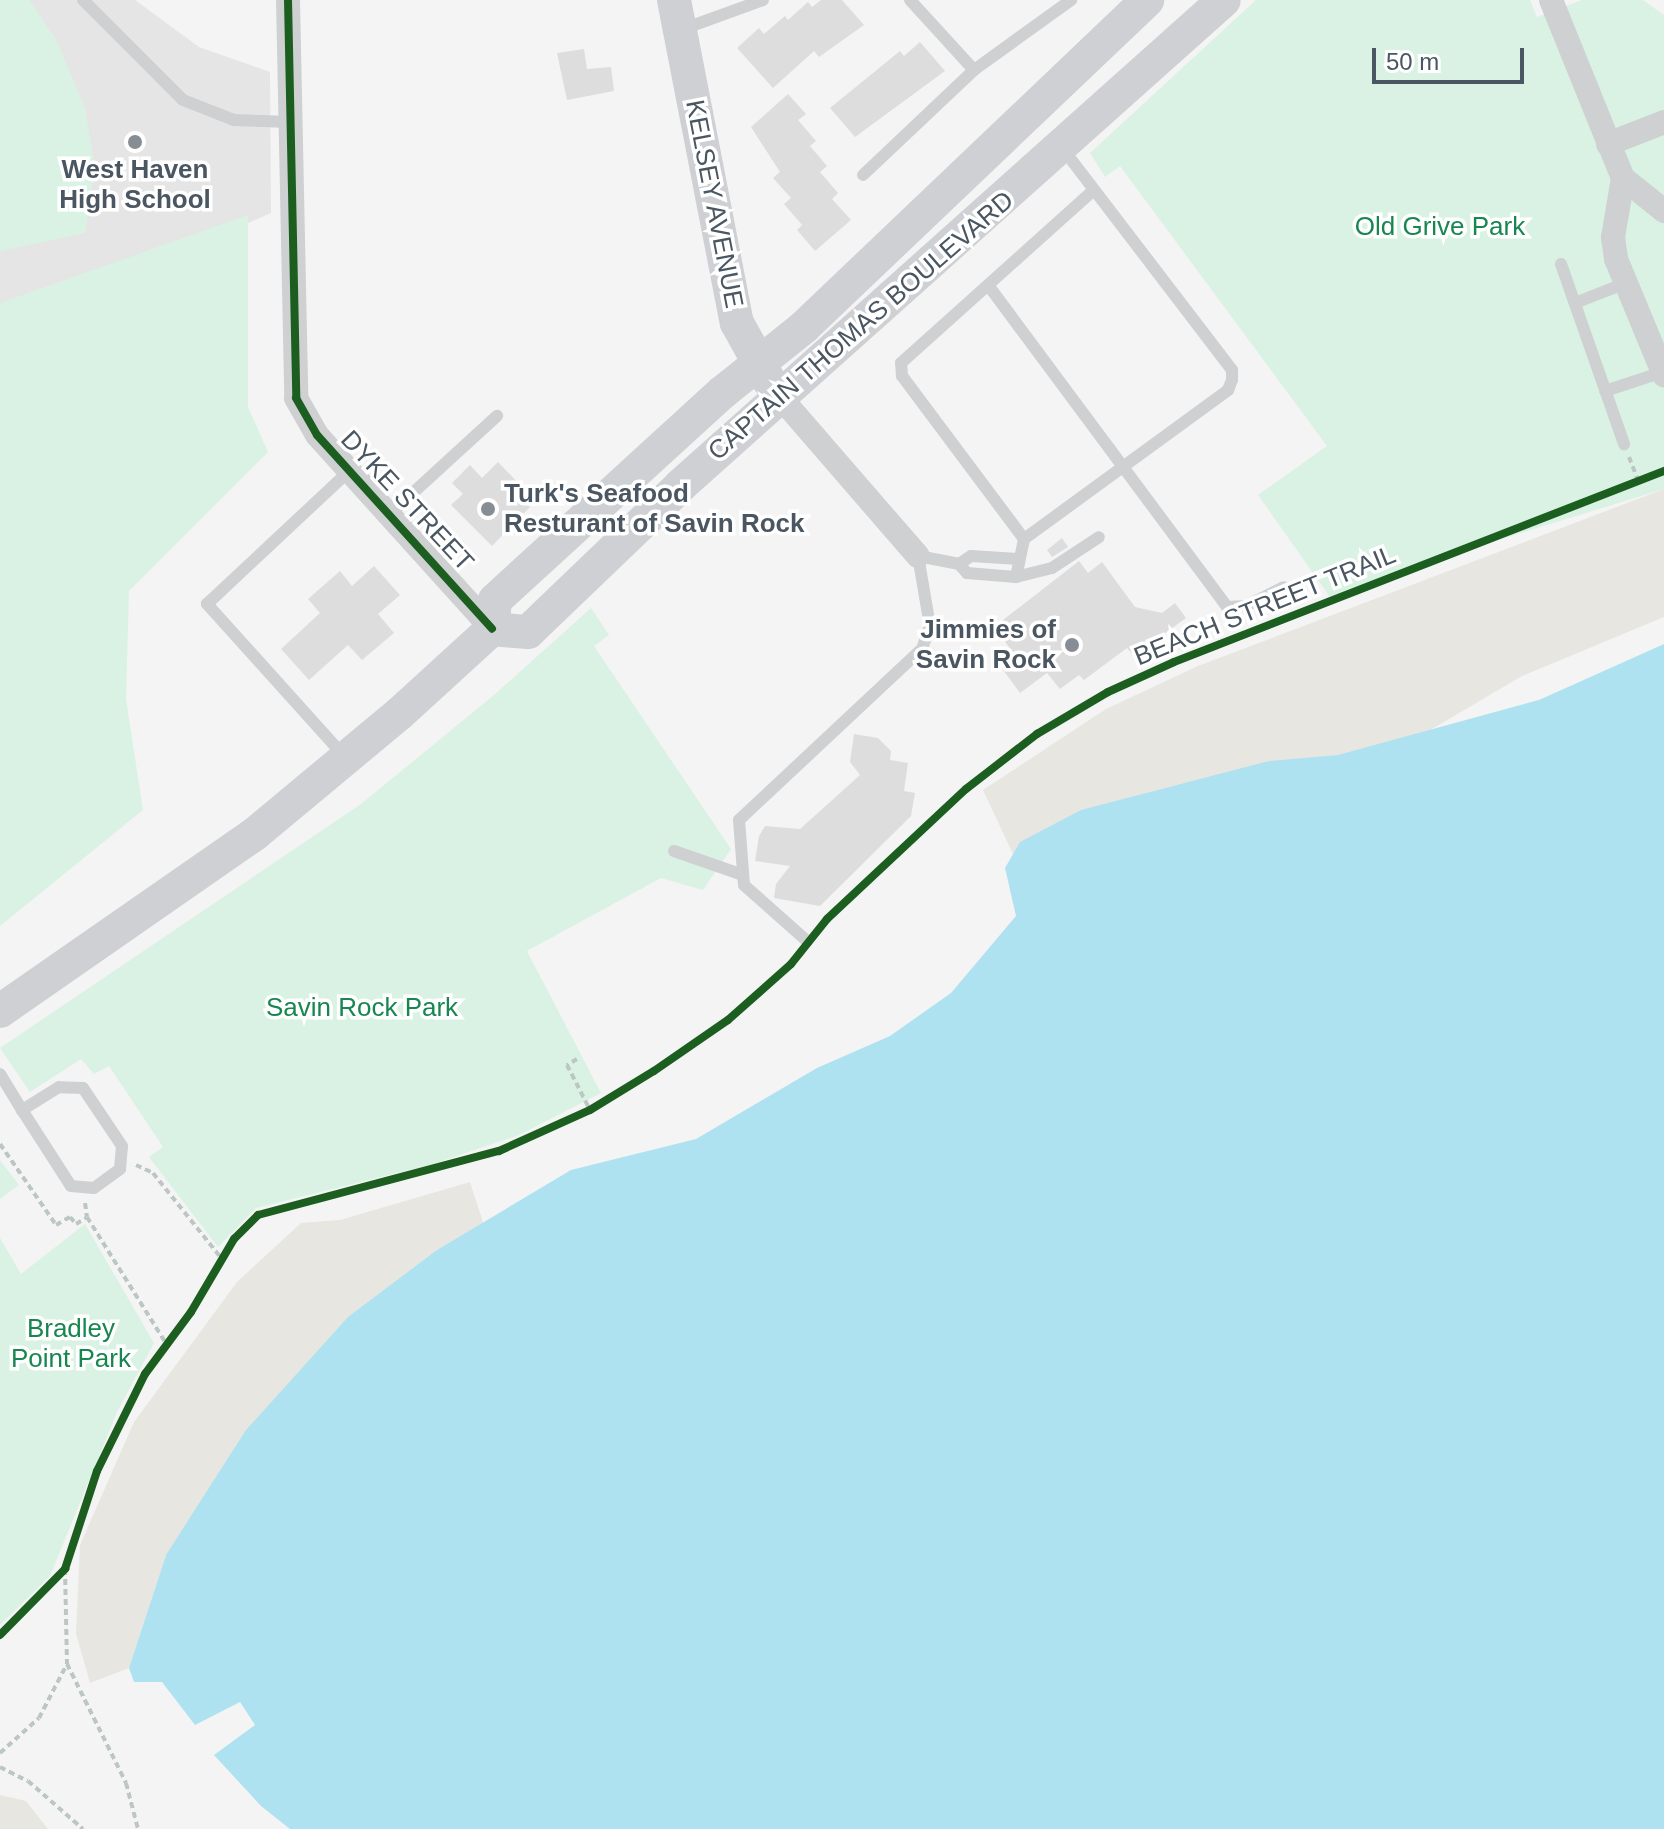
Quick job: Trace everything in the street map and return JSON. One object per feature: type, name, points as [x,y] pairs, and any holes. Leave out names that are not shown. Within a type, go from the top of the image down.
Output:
[{"type":"main road","name":"CAPTAIN THOMAS BOULEVARD","points":[[1147,0],[804,327],[758,364],[495,600],[492,629],[528,632],[781,398],[1224,0]]},
{"type":"main road","name":"KELSEY AVENUE","points":[[677,15],[737,323],[758,364],[781,398]]},
{"type":"main road","points":[[0,1011],[221,859],[346,758],[492,629]]},
{"type":"street","points":[[288,0],[290,122]]},
{"type":"street","points":[[1551,0],[1623,178],[1664,211]]},
{"type":"street","name":"DYKE STREET","points":[[290,122],[296,398],[317,435],[391,513],[492,629]]},
{"type":"street","points":[[1608,144],[1664,122]]},
{"type":"street","points":[[1623,178],[1613,237],[1626,283],[1663,374]]},
{"type":"street","points":[[781,398],[918,556]]},
{"type":"lane","points":[[83,0],[183,100],[234,120],[290,122]]},
{"type":"lane","points":[[677,15],[763,0]]},
{"type":"lane","points":[[910,0],[974,70]]},
{"type":"lane","points":[[863,175],[974,70],[1071,0]]},
{"type":"lane","points":[[1016,577],[1024,539],[1228,390],[1232,370],[1062,148]]},
{"type":"lane","points":[[1024,539],[899,370],[901,363],[1094,190]]},
{"type":"lane","points":[[1561,264],[1624,444]]},
{"type":"lane","points":[[1575,303],[1626,283]]},
{"type":"lane","points":[[988,285],[1227,607],[1246,606],[1284,587]]},
{"type":"lane","points":[[1605,391],[1663,374]]},
{"type":"lane","points":[[391,513],[497,416]]},
{"type":"lane","points":[[346,758],[207,604],[350,470]]},
{"type":"lane","points":[[807,941],[753,895],[740,874],[739,820],[922,649],[930,626],[918,556],[959,564],[967,573],[1016,577],[1052,568],[1099,537]]},
{"type":"lane","points":[[959,564],[971,556],[1019,559]]},
{"type":"lane","points":[[674,851],[740,874]]},
{"type":"lane","points":[[0,1074],[22,1110],[71,1186],[83,1189],[109,1178],[123,1158],[122,1146],[83,1088],[59,1087],[22,1110]]},
{"type":"path","points":[[1624,444],[1638,480]]},
{"type":"path","points":[[1623,486],[1651,476]]},
{"type":"path","points":[[577,1059],[567,1065],[590,1110]]},
{"type":"path","points":[[579,1115],[602,1102]]},
{"type":"path","points":[[0,1144],[56,1225],[70,1217],[76,1224],[87,1217]]},
{"type":"path","points":[[123,1158],[153,1173],[221,1258]]},
{"type":"path","points":[[83,1189],[87,1217],[165,1342]]},
{"type":"path","points":[[214,1271],[227,1249]]},
{"type":"path","points":[[159,1352],[173,1333]]},
{"type":"path","points":[[69,1555],[65,1569],[67,1664],[121,1771],[138,1829]]},
{"type":"path","points":[[55,1584],[65,1569]]},
{"type":"path","points":[[0,1753],[39,1718],[67,1664]]},
{"type":"path","points":[[0,1767],[28,1781],[83,1829]]},
{"type":"shaded area","name":"West Haven High School","points":[[0,0],[135,0],[199,47],[270,72],[271,213],[196,246],[0,313]]},
{"type":"green space","points":[[0,0],[29,0],[57,41],[85,109],[95,168],[85,233],[0,251]]},
{"type":"green space","name":"Old Grive Park","points":[[1256,0],[1530,0],[1537,17],[1582,0],[1643,0],[1664,15],[1664,489],[1430,561],[1332,600],[1258,495],[1327,446],[1120,166],[1105,177],[1090,153]]},
{"type":"green space","points":[[248,215],[248,407],[268,452],[129,591],[126,699],[143,810],[0,926],[0,303]]},
{"type":"green space","name":"Savin Rock Park","points":[[591,608],[609,635],[594,646],[731,849],[703,890],[661,878],[527,951],[601,1093],[519,1135],[433,1164],[256,1208],[218,1247],[149,1157],[163,1147],[109,1066],[94,1074],[81,1059],[30,1092],[0,1048],[361,804],[494,695]]},
{"type":"green space","points":[[0,1160],[19,1185],[0,1199]]},
{"type":"green space","name":"Bradley Point Park","points":[[85,1224],[154,1343],[117,1412],[50,1576],[0,1625],[0,1238],[21,1274]]},
{"type":"sand","points":[[1664,489],[1664,617],[1522,676],[1393,752],[1170,787],[1121,800],[1099,808],[1019,867],[983,790],[1106,709],[1198,666]]},
{"type":"sand","points":[[470,1182],[484,1225],[437,1250],[166,1555],[129,1668],[90,1683],[76,1634],[80,1545],[134,1422],[237,1282],[301,1223],[340,1220]]},
{"type":"sand","points":[[0,1795],[26,1801],[48,1829],[0,1829]]},
{"type":"water","points":[[1664,644],[1664,1829],[290,1829],[261,1806],[214,1755],[255,1725],[240,1702],[195,1725],[162,1682],[134,1682],[129,1668],[166,1555],[246,1430],[348,1317],[437,1250],[571,1170],[696,1139],[817,1068],[890,1036],[951,993],[1016,916],[1005,868],[1020,842],[1081,810],[1269,761],[1338,755],[1539,700]]},
{"type":"building","points":[[821,0],[842,0],[864,25],[819,57],[814,51],[773,88],[737,48],[759,28],[764,34],[785,16],[788,20],[808,2],[812,7]]},
{"type":"building","points":[[920,42],[945,71],[855,137],[830,108],[900,51],[904,56]]},
{"type":"building","points":[[584,49],[587,69],[611,67],[614,91],[567,100],[557,53]]},
{"type":"building","points":[[788,94],[806,114],[798,120],[816,141],[810,146],[827,166],[820,172],[838,193],[832,199],[851,220],[815,251],[797,230],[802,225],[784,204],[791,198],[773,178],[780,172],[751,127]]},
{"type":"building","points":[[498,462],[525,490],[519,496],[530,507],[492,546],[451,505],[463,494],[452,483],[470,465],[482,478]]},
{"type":"building","points":[[1062,538],[1068,547],[1052,557],[1047,550]]},
{"type":"building","points":[[1079,561],[1088,573],[1102,562],[1135,607],[1162,613],[1175,603],[1186,618],[1134,656],[1127,648],[1084,680],[1079,675],[1060,689],[1047,673],[1020,693],[1003,670],[1018,659],[994,627]]},
{"type":"building","points":[[374,566],[400,595],[378,614],[394,633],[362,660],[348,645],[309,680],[281,649],[320,613],[308,599],[340,571],[352,586]]},
{"type":"building","points":[[854,734],[878,738],[891,751],[890,760],[908,763],[904,791],[915,793],[911,816],[820,906],[774,898],[776,884],[790,866],[755,861],[759,836],[765,826],[800,829],[860,775],[850,762]]},
{"type":"cycle path","points":[[288,0],[296,398],[317,435],[492,629]]},
{"type":"cycle path","name":"BEACH STREET TRAIL","points":[[0,1635],[65,1569],[97,1471],[145,1374],[191,1312],[234,1239],[258,1215],[499,1151],[590,1110],[654,1071],[728,1020],[791,964],[827,919],[966,789],[1037,734],[1108,692],[1174,662],[1664,471]]},
{"type":"place","name":"West Haven High School","points":[[135,142]]},
{"type":"place","name":"Turk's Seafood Resturant of Savin Rock","points":[[488,509]]},
{"type":"place","name":"Jimmies of Savin Rock","points":[[1072,645]]}]
